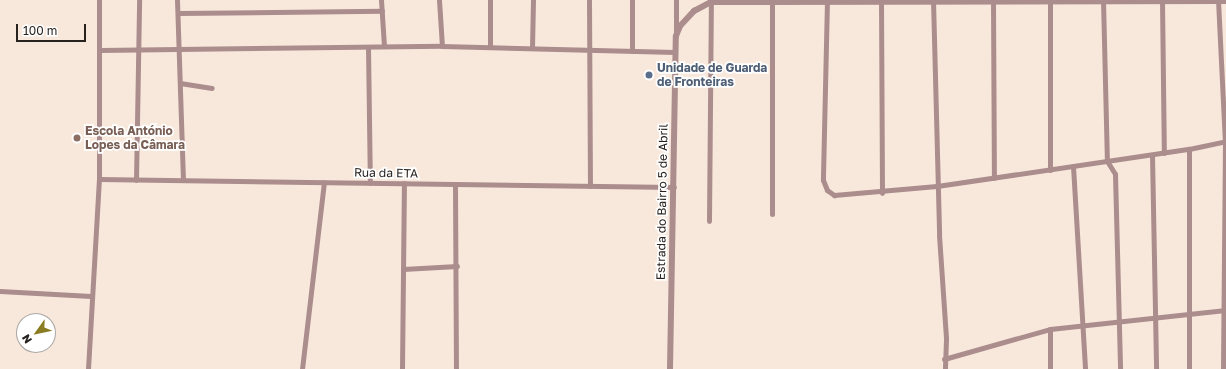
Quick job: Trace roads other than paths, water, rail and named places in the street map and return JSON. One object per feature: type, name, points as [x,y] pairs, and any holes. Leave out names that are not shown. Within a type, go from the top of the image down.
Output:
[{"type":"street","points":[[88,369],[98,179],[100,50],[99,0]]},
{"type":"street","points":[[136,180],[140,50],[139,0]]},
{"type":"street","points":[[177,0],[180,50],[183,180]]},
{"type":"street","points":[[381,0],[384,46]]},
{"type":"street","points":[[439,0],[442,46]]},
{"type":"street","points":[[490,0],[490,47]]},
{"type":"street","points":[[532,0],[532,48]]},
{"type":"street","points":[[589,0],[590,186]]},
{"type":"street","points":[[632,0],[632,50]]},
{"type":"street","points":[[676,0],[676,36]]},
{"type":"street","points":[[676,36],[680,26],[694,10],[711,1],[1226,1]]},
{"type":"street","points":[[709,220],[711,1]]},
{"type":"street","points":[[772,1],[772,214]]},
{"type":"street","points":[[827,1],[823,180],[827,190],[834,195],[882,193],[937,186],[1164,153],[1226,141]]},
{"type":"street","points":[[881,1],[882,193]]},
{"type":"street","points":[[933,1],[937,186],[946,339],[944,359],[945,369]]},
{"type":"street","points":[[993,1],[994,178]]},
{"type":"street","points":[[1050,1],[1050,170]]},
{"type":"street","points":[[1103,1],[1107,161],[1115,174],[1120,322],[1120,369]]},
{"type":"street","points":[[1162,1],[1164,153]]},
{"type":"street","points":[[1218,1],[1226,141],[1225,310],[1223,369]]},
{"type":"street","points":[[178,13],[382,11]]},
{"type":"street","name":"Estrada do Bairro 5 de Abril","points":[[670,369],[676,36]]},
{"type":"street","points":[[100,50],[442,46],[675,52]]},
{"type":"street","points":[[368,47],[370,183]]},
{"type":"street","points":[[180,83],[212,88]]},
{"type":"street","points":[[1189,149],[1189,369]]},
{"type":"street","points":[[1152,154],[1156,369]]},
{"type":"street","points":[[1073,166],[1084,325],[1085,369]]},
{"type":"street","name":"Rua da ETA","points":[[98,179],[674,187]]},
{"type":"street","points":[[302,369],[324,182]]},
{"type":"street","points":[[402,369],[404,183]]},
{"type":"street","points":[[455,184],[457,266],[456,369]]},
{"type":"street","points":[[403,269],[457,266]]},
{"type":"street","points":[[0,291],[91,296]]},
{"type":"street","points":[[944,359],[1050,329],[1225,310]]},
{"type":"street","points":[[1050,329],[1050,369]]},
{"type":"place","name":"Unidade de Guarda de Fronteiras","points":[[649,75]]},
{"type":"place","name":"Escola António Lopes da Câmara","points":[[77,138]]}]
